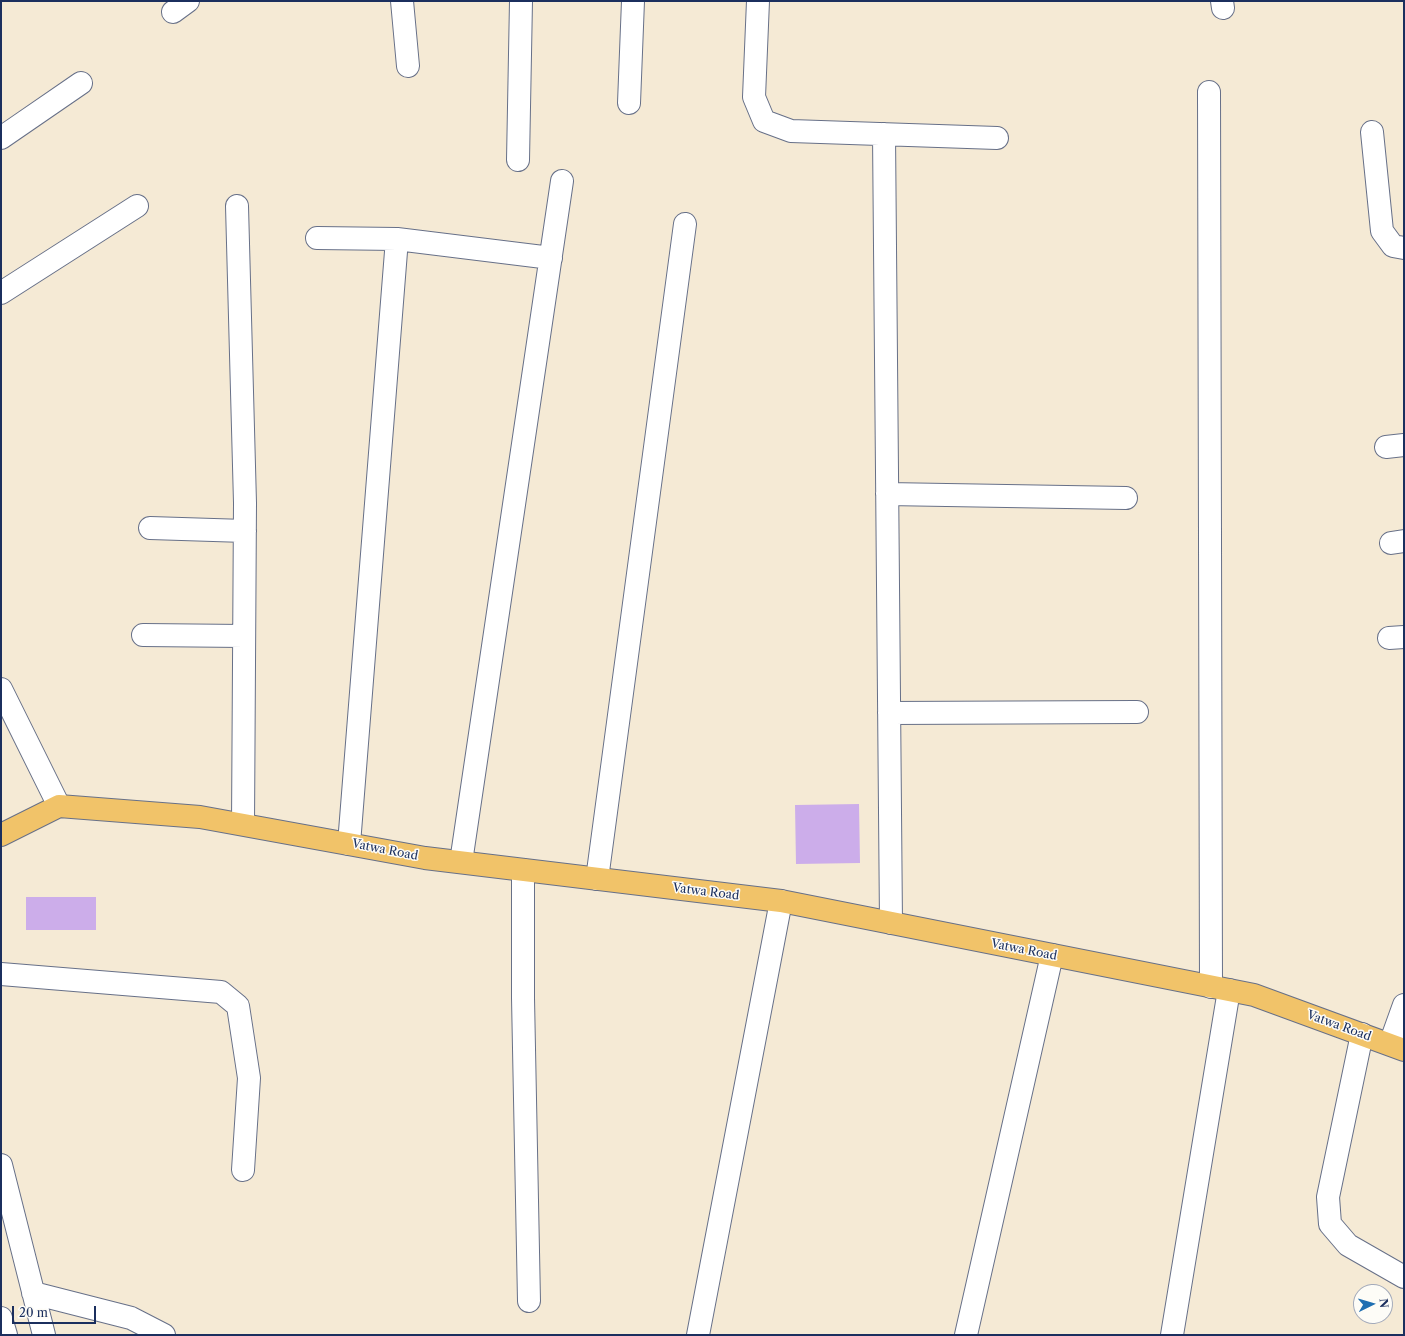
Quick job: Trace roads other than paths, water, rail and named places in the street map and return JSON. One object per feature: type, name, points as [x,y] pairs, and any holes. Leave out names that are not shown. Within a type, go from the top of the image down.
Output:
[{"type":"main road","name":"Vatwa Road","points":[[58,806],[200,817],[425,858],[781,901],[1254,995],[1397,1047]]},
{"type":"main road","points":[[1,834],[58,806]]},
{"type":"street","points":[[402,1],[408,66]]},
{"type":"street","points":[[518,160],[521,1]]},
{"type":"street","points":[[629,103],[633,1]]},
{"type":"street","points":[[758,1],[754,97],[764,121],[790,131],[997,138]]},
{"type":"street","points":[[1,138],[81,83]]},
{"type":"street","points":[[1172,1335],[1220,988],[1209,92]]},
{"type":"street","points":[[1372,132],[1382,231],[1393,246],[1404,248]]},
{"type":"street","points":[[884,134],[891,923]]},
{"type":"street","points":[[461,862],[562,181]]},
{"type":"street","points":[[1,292],[137,206]]},
{"type":"street","points":[[238,206],[245,531],[243,824]]},
{"type":"street","points":[[597,879],[685,224]]},
{"type":"street","points":[[317,238],[396,239],[551,258]]},
{"type":"street","points":[[349,844],[396,239]]},
{"type":"street","points":[[887,494],[1126,498]]},
{"type":"street","points":[[150,528],[245,531]]},
{"type":"street","points":[[143,635],[244,636]]},
{"type":"street","points":[[1,689],[58,806]]},
{"type":"street","points":[[889,713],[1137,712]]},
{"type":"street","points":[[523,870],[523,998],[529,1301]]},
{"type":"street","points":[[698,1335],[781,901]]},
{"type":"street","points":[[966,1335],[1052,955]]},
{"type":"street","points":[[1,974],[221,992],[238,1006],[249,1078],[243,1170]]},
{"type":"street","points":[[1397,1047],[1404,1005]]},
{"type":"street","points":[[1362,1034],[1328,1197],[1330,1224],[1348,1245],[1404,1277]]},
{"type":"street","points":[[1,1165],[44,1335]]},
{"type":"street","points":[[33,1293],[131,1318],[164,1335]]},
{"type":"street","points":[[1,1318],[6,1335]]}]
